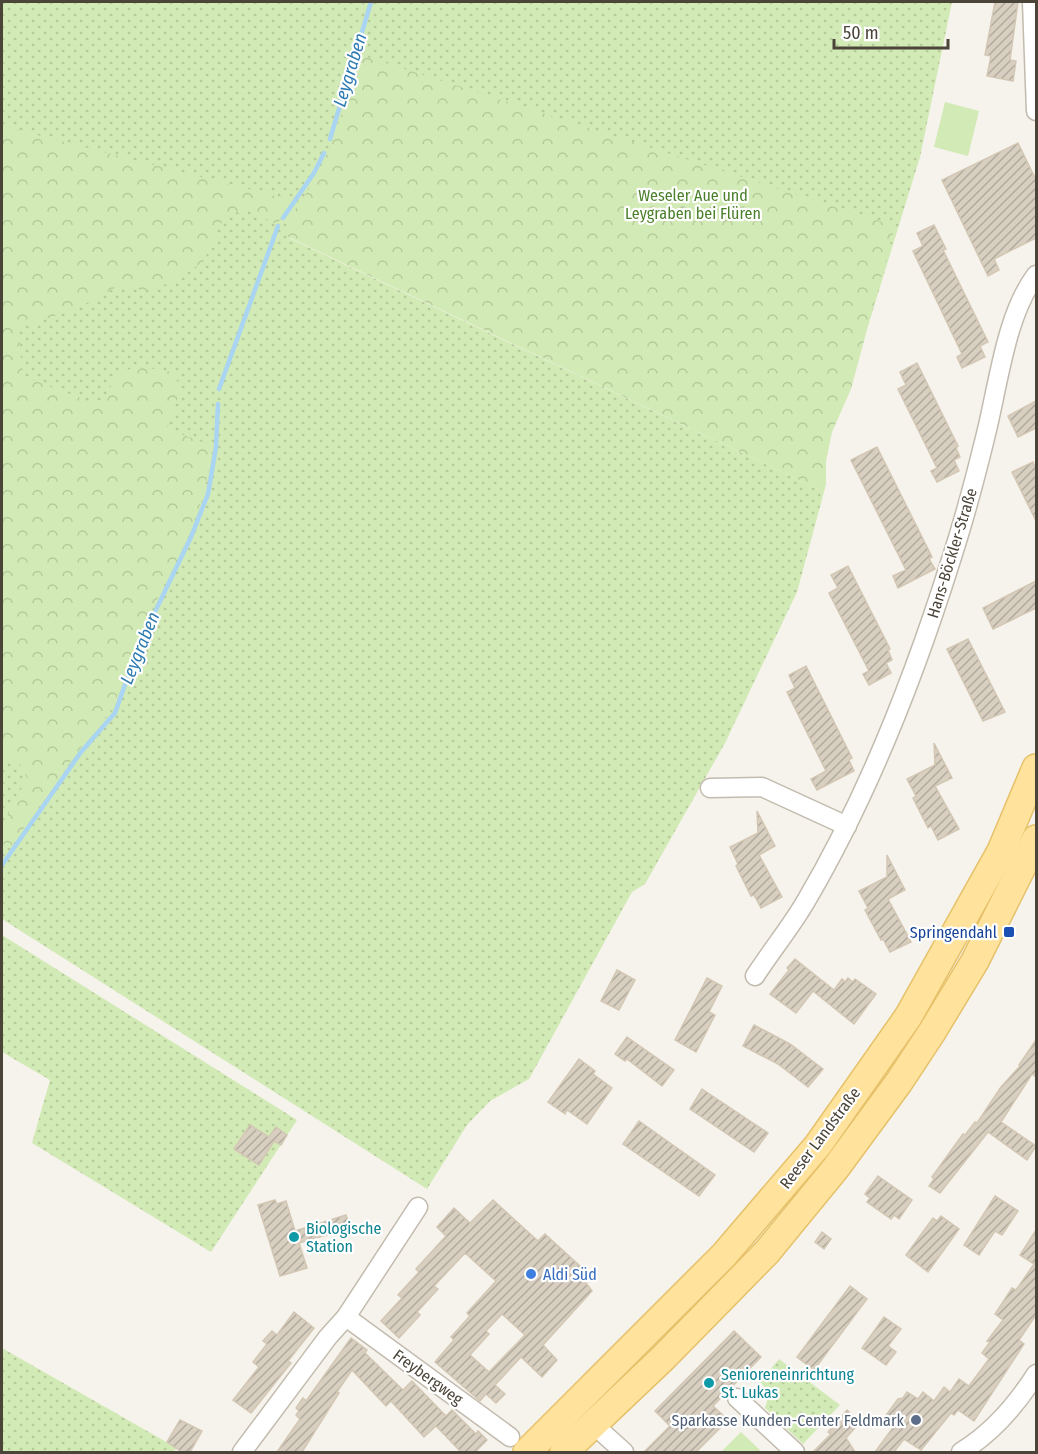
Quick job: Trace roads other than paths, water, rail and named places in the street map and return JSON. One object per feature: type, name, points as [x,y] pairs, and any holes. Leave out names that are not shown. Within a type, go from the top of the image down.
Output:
[{"type":"main road","name":"Reeser Landstraße","points":[[519,1445],[724,1255],[818,1145],[908,1017],[1001,851],[1036,768]]},
{"type":"main road","name":"Reeser Landstraße","points":[[564,1452],[767,1251],[835,1169],[899,1082],[932,1032],[975,961],[1036,839]]},
{"type":"street","points":[[1032,2],[1036,111]]},
{"type":"street","name":"Hans-Böckler-Straße","points":[[755,976],[805,903],[847,826],[905,695],[927,636],[978,465],[1011,328],[1028,286],[1036,275]]},
{"type":"street","points":[[710,788],[762,787],[847,826]]},
{"type":"street","points":[[242,1452],[328,1337],[346,1317],[418,1207]]},
{"type":"street","name":"Freybergweg","points":[[346,1317],[519,1445]]},
{"type":"street","points":[[962,1452],[976,1443],[1034,1382]]},
{"type":"street","points":[[737,1398],[795,1452]]},
{"type":"street","points":[[604,1434],[624,1452]]},
{"type":"waterway","name":"Leygraben","points":[[330,139],[371,2]]},
{"type":"waterway","name":"Leygraben","points":[[283,218],[314,173],[324,153]]},
{"type":"waterway","name":"Leygraben","points":[[219,389],[278,226]]},
{"type":"waterway","name":"Leygraben","points":[[2,865],[81,752],[115,713],[139,645],[191,537],[208,494],[216,447],[218,404]]},
{"type":"place","name":"Springendahl","points":[[1009,932]]},
{"type":"place","name":"Biologische Station","points":[[294,1237]]},
{"type":"place","name":"Aldi Süd","points":[[531,1274]]},
{"type":"place","name":"Senioreneinrichtung St. Lukas","points":[[709,1383]]},
{"type":"place","name":"Sparkasse Kunden-Center Feldmark","points":[[916,1420]]},
{"type":"park label","name":"Weseler Aue und Leygraben bei Flüren","points":[[693,204]]}]
